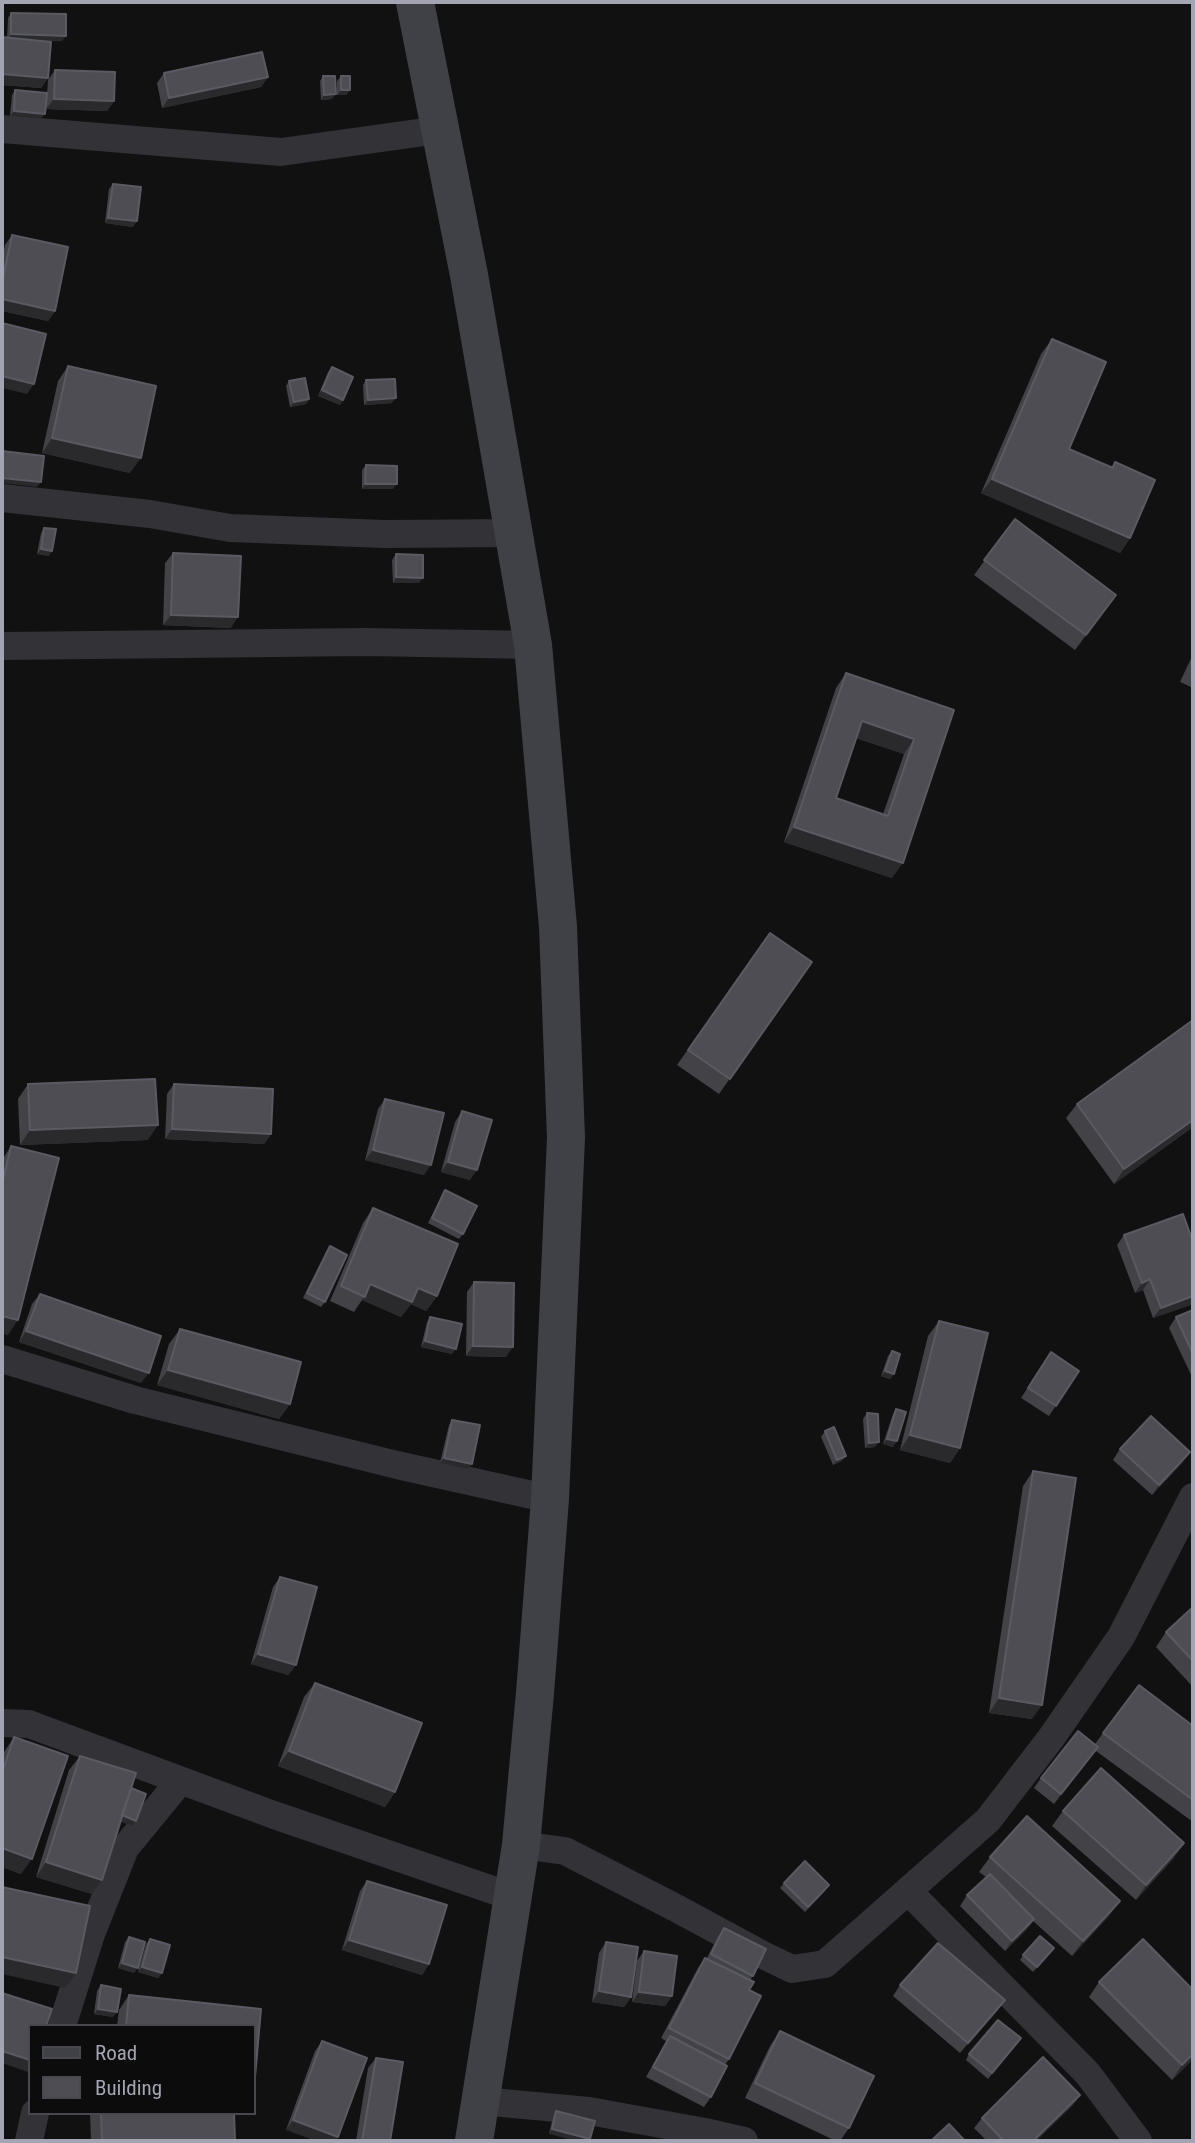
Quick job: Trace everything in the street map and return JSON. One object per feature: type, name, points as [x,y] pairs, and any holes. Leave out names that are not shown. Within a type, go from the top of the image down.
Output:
[{"type":"main road","points":[[415,2],[469,275],[533,645],[558,927],[566,1138],[550,1499],[521,1845],[474,2141]]},
{"type":"street","points":[[2,129],[281,152],[439,130]]},
{"type":"street","points":[[2,498],[150,514],[230,528],[384,534],[513,533]]},
{"type":"street","points":[[2,646],[366,642],[533,645]]},
{"type":"street","points":[[2,1359],[135,1400],[397,1465],[550,1499]]},
{"type":"street","points":[[521,1845],[565,1851],[792,1969],[825,1964],[988,1820],[1051,1738],[1121,1637],[1193,1497]]},
{"type":"street","points":[[2,1723],[29,1724],[180,1781],[513,1897]]},
{"type":"street","points":[[63,2024],[91,1934],[125,1848],[180,1781]]},
{"type":"street","points":[[909,1892],[1088,2074],[1138,2141]]},
{"type":"street","points":[[481,2101],[589,2111],[744,2141]]},
{"type":"street","points":[[29,2141],[35,2115]]},
{"type":"building","points":[[11,13],[66,14],[66,36],[11,34]]},
{"type":"building","points":[[2,37],[51,42],[48,78],[2,74]]},
{"type":"building","points":[[262,52],[268,77],[169,98],[164,73]]},
{"type":"building","points":[[55,70],[115,72],[114,101],[54,99]]},
{"type":"building","points":[[323,76],[335,76],[336,94],[324,95]]},
{"type":"building","points":[[341,76],[350,76],[350,90],[341,90]]},
{"type":"building","points":[[15,90],[47,93],[45,114],[14,111]]},
{"type":"building","points":[[113,184],[141,187],[137,221],[108,218]]},
{"type":"building","points":[[12,235],[68,247],[55,311],[2,299],[2,283]]},
{"type":"building","points":[[2,323],[46,334],[34,384],[2,376]]},
{"type":"building","points":[[1052,339],[1106,362],[1069,449],[1113,468],[1115,462],[1155,480],[1130,538],[992,479]]},
{"type":"building","points":[[68,366],[156,386],[141,458],[52,438]]},
{"type":"building","points":[[332,367],[353,377],[343,400],[322,390]]},
{"type":"building","points":[[305,378],[309,399],[294,402],[289,381]]},
{"type":"building","points":[[395,379],[396,398],[368,400],[366,380]]},
{"type":"building","points":[[2,451],[44,456],[41,482],[2,478]]},
{"type":"building","points":[[366,465],[397,466],[397,484],[365,484]]},
{"type":"building","points":[[1015,519],[1116,595],[1086,635],[984,560]]},
{"type":"building","points":[[44,528],[56,529],[52,551],[41,549]]},
{"type":"building","points":[[173,553],[241,556],[238,617],[171,615]]},
{"type":"building","points":[[396,554],[423,555],[423,578],[396,577]]},
{"type":"building","points":[[846,673],[954,710],[903,863],[794,827]],"holes":[[[862,721],[914,739],[888,816],[836,798]]]},
{"type":"building","points":[[770,933],[812,962],[730,1079],[688,1050]]},
{"type":"building","points":[[1193,1020],[1193,1120],[1124,1169],[1077,1104]]},
{"type":"building","points":[[155,1079],[158,1125],[30,1130],[28,1084]]},
{"type":"building","points":[[174,1084],[273,1089],[271,1134],[172,1129]]},
{"type":"building","points":[[385,1099],[444,1113],[431,1165],[373,1150]]},
{"type":"building","points":[[462,1111],[492,1120],[477,1170],[448,1162]]},
{"type":"building","points":[[11,1146],[59,1158],[18,1320],[2,1316],[2,1185]]},
{"type":"building","points":[[445,1190],[477,1206],[463,1234],[432,1218]]},
{"type":"building","points":[[373,1208],[458,1244],[437,1296],[418,1288],[412,1302],[370,1284],[365,1297],[341,1286]]},
{"type":"building","points":[[1183,1214],[1193,1242],[1193,1296],[1161,1308],[1150,1279],[1142,1283],[1124,1235]]},
{"type":"building","points":[[330,1246],[347,1255],[325,1302],[307,1293]]},
{"type":"building","points":[[474,1282],[514,1283],[513,1347],[473,1346]]},
{"type":"building","points":[[40,1294],[161,1336],[149,1373],[26,1331]]},
{"type":"building","points":[[1193,1310],[1193,1354],[1176,1317]]},
{"type":"building","points":[[430,1317],[462,1324],[456,1349],[425,1341]]},
{"type":"building","points":[[939,1321],[988,1333],[960,1448],[910,1435]]},
{"type":"building","points":[[180,1329],[301,1362],[290,1404],[168,1370]]},
{"type":"building","points":[[892,1351],[900,1354],[894,1374],[885,1371]]},
{"type":"building","points":[[1051,1352],[1079,1371],[1056,1406],[1028,1388]]},
{"type":"building","points":[[896,1409],[906,1412],[897,1441],[887,1439]]},
{"type":"building","points":[[867,1413],[878,1414],[879,1442],[869,1443]]},
{"type":"building","points":[[1151,1416],[1190,1452],[1159,1485],[1120,1449]]},
{"type":"building","points":[[452,1420],[480,1425],[472,1464],[444,1458]]},
{"type":"building","points":[[834,1427],[846,1456],[837,1460],[825,1431]]},
{"type":"building","points":[[1033,1471],[1076,1478],[1042,1705],[999,1698]]},
{"type":"building","points":[[280,1577],[317,1587],[296,1665],[258,1654]]},
{"type":"building","points":[[1193,1607],[1193,1661],[1166,1632]]},
{"type":"building","points":[[315,1683],[422,1723],[395,1792],[289,1751]]},
{"type":"building","points":[[1139,1685],[1193,1726],[1193,1800],[1103,1733]]},
{"type":"building","points":[[1078,1731],[1098,1747],[1061,1794],[1041,1778]]},
{"type":"building","points":[[14,1737],[68,1756],[32,1859],[2,1848],[2,1773]]},
{"type":"building","points":[[80,1756],[136,1773],[102,1880],[46,1862]]},
{"type":"building","points":[[1101,1768],[1184,1843],[1146,1885],[1063,1811]]},
{"type":"building","points":[[131,1788],[146,1794],[136,1821],[122,1815]]},
{"type":"building","points":[[1027,1816],[1120,1901],[1083,1941],[990,1857]]},
{"type":"building","points":[[805,1861],[829,1885],[808,1907],[784,1883]]},
{"type":"building","points":[[990,1874],[1034,1919],[1012,1941],[967,1895]]},
{"type":"building","points":[[367,1881],[447,1905],[429,1964],[349,1940]]},
{"type":"building","points":[[2,1887],[90,1906],[76,1973],[2,1957]]},
{"type":"building","points":[[724,1928],[766,1949],[753,1976],[711,1954]]},
{"type":"building","points":[[1040,1936],[1054,1948],[1037,1967],[1023,1955]]},
{"type":"building","points":[[129,1937],[145,1942],[138,1968],[122,1963]]},
{"type":"building","points":[[150,1939],[170,1945],[162,1973],[142,1967]]},
{"type":"building","points":[[1143,1939],[1193,1990],[1193,2054],[1182,2065],[1099,1982]]},
{"type":"building","points":[[606,1942],[638,1947],[631,1997],[599,1991]]},
{"type":"building","points":[[938,1943],[1005,2000],[968,2043],[900,1985]]},
{"type":"building","points":[[644,1951],[677,1956],[672,1996],[639,1992]]},
{"type":"building","points":[[705,1958],[754,1982],[749,1990],[761,1996],[729,2059],[669,2028]]},
{"type":"building","points":[[101,1985],[121,1989],[117,2012],[98,2009]]},
{"type":"building","points":[[2,1993],[52,2009],[47,2024],[28,2024],[28,2059],[2,2051]]},
{"type":"building","points":[[129,1995],[261,2009],[256,2066],[256,2024],[126,2024]]},
{"type":"building","points":[[998,2020],[1021,2038],[992,2073],[969,2054]]},
{"type":"building","points":[[780,2031],[874,2076],[849,2128],[755,2083]]},
{"type":"building","points":[[670,2036],[727,2066],[711,2097],[653,2067]]},
{"type":"building","points":[[322,2041],[367,2058],[338,2137],[293,2120]]},
{"type":"building","points":[[1043,2057],[1080,2095],[1033,2141],[1004,2141],[982,2118]]},
{"type":"building","points":[[376,2058],[403,2062],[390,2141],[362,2141]]},
{"type":"building","points":[[556,2111],[595,2121],[590,2139],[552,2129]]},
{"type":"building","points":[[101,2115],[234,2115],[235,2141],[102,2141]]},
{"type":"building","points":[[949,2124],[965,2141],[931,2141]]}]
